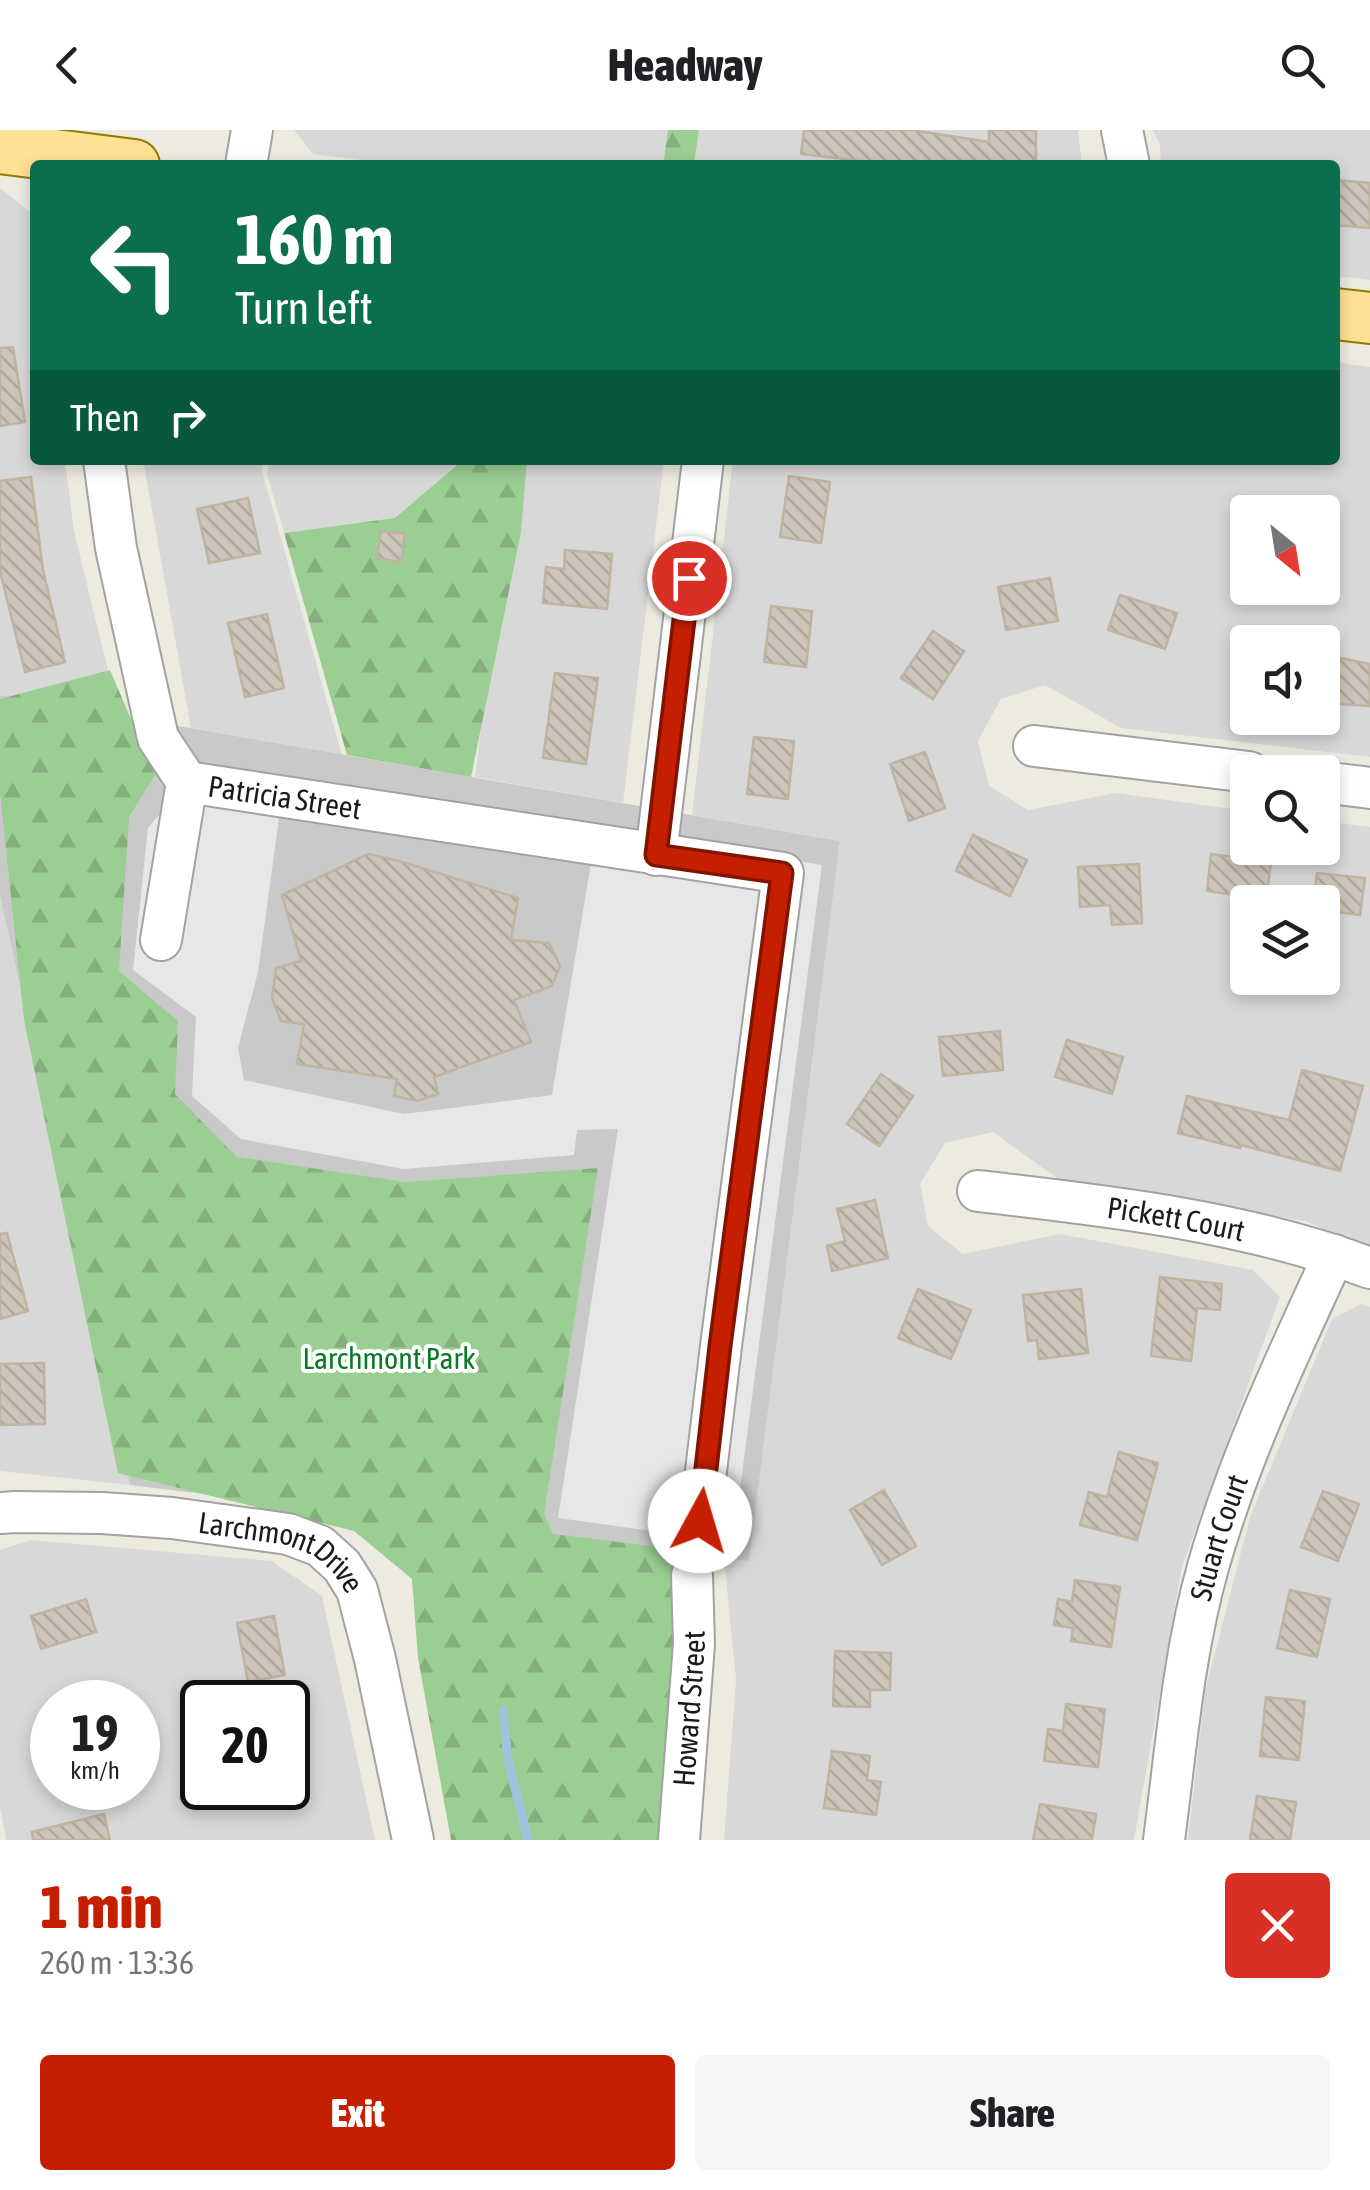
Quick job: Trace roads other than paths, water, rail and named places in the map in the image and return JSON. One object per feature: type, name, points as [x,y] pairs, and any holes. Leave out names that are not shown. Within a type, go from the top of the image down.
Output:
[{"type":"main road","points":[[0,148],[73,160]]},
{"type":"main road","points":[[1340,315],[1370,318]]},
{"type":"street","points":[[247,160],[252,130]]},
{"type":"street","points":[[1122,130],[1129,160]]},
{"type":"street","name":"Patricia Street","points":[[105,465],[116,548],[158,738],[187,782],[782,873],[700,1521]]},
{"type":"street","points":[[656,855],[702,465]]},
{"type":"street","points":[[1034,746],[1230,770]]},
{"type":"street","points":[[161,940],[187,782]]},
{"type":"street","points":[[1340,784],[1370,788]]},
{"type":"street","name":"Pickett Court","points":[[978,1191],[1146,1212],[1244,1231],[1352,1261]]},
{"type":"street","name":"Stuart Court","points":[[1164,1840],[1188,1658],[1207,1572],[1233,1485],[1264,1408],[1352,1261]]},
{"type":"street","name":"Larchmont Drive","points":[[0,1514],[102,1512],[172,1518],[288,1534],[320,1546],[342,1566],[357,1590],[414,1840]]},
{"type":"street","name":"Howard Street","points":[[678,1840],[694,1644],[692,1575]]},
{"type":"waterway","points":[[503,1711],[508,1760],[528,1840]]},
{"type":"park label","name":"Larchmont Park","points":[[389,1358]]}]
